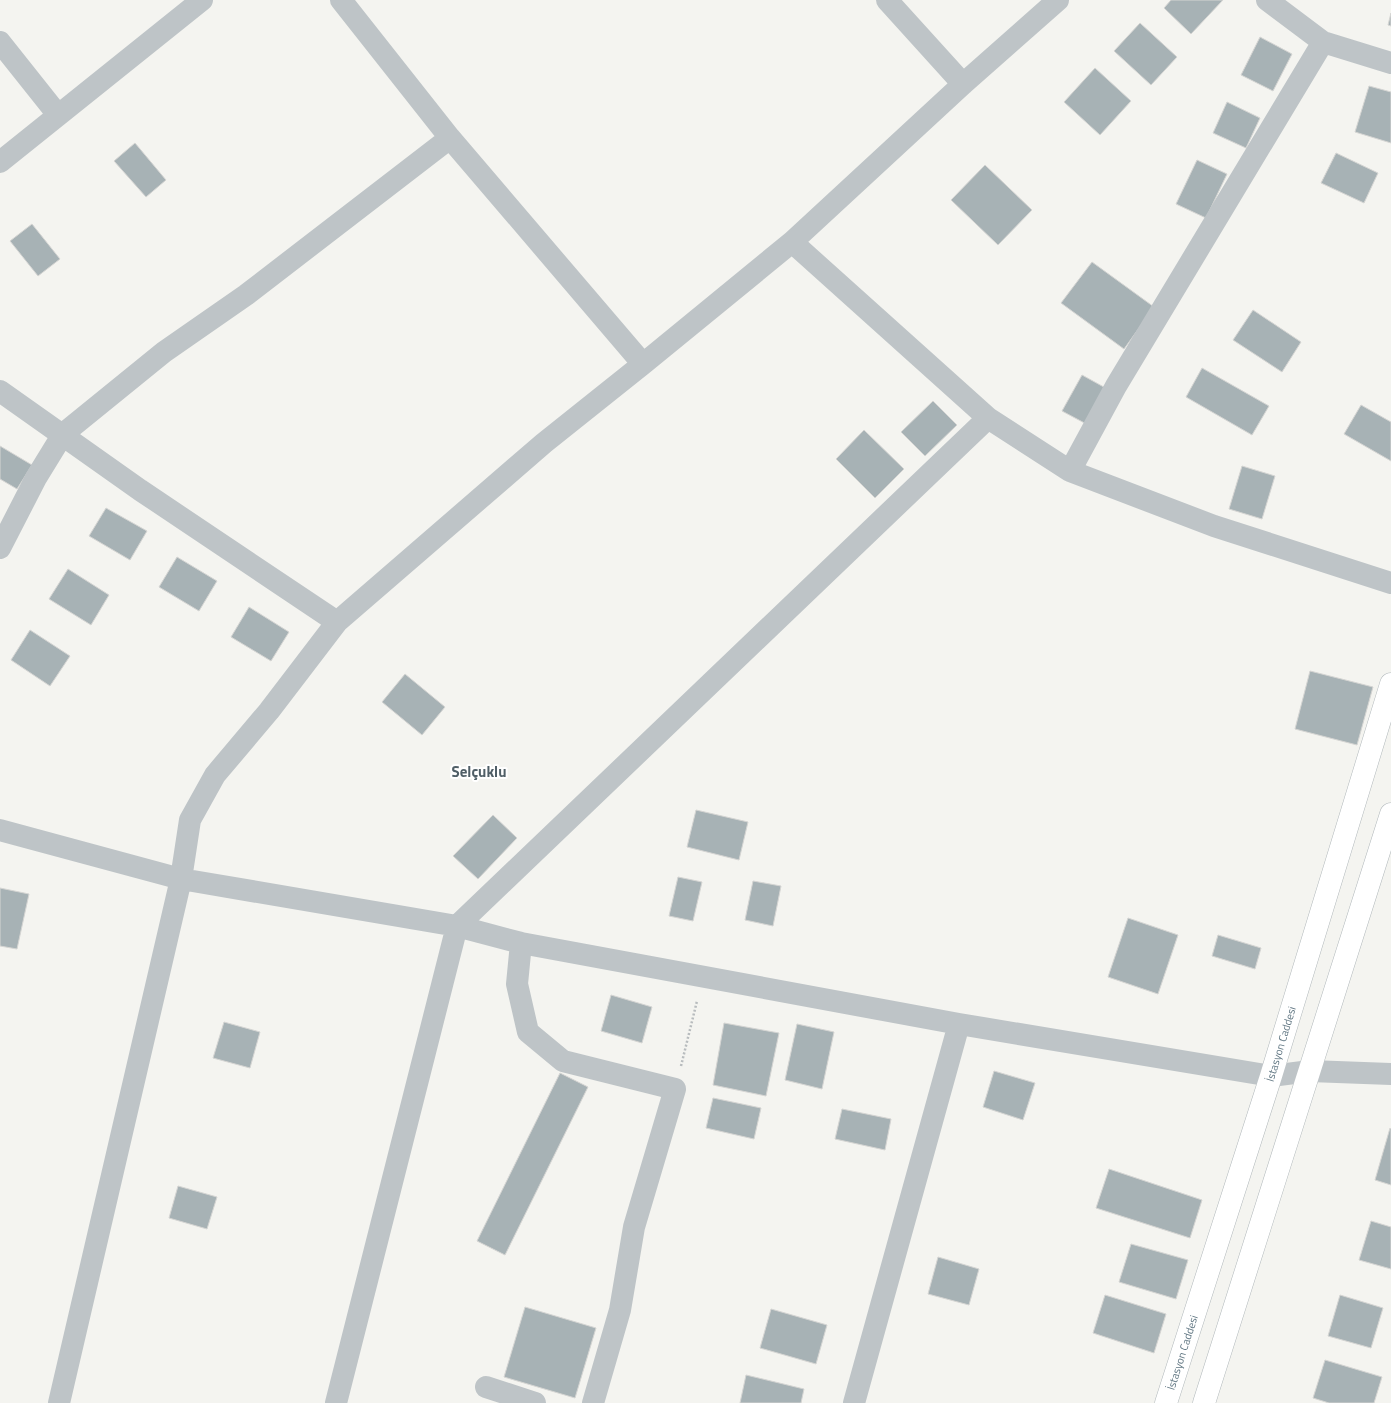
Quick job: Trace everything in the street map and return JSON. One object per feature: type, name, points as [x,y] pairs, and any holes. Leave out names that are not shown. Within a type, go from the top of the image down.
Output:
[{"type":"main road","name":"İstasyon Caddesi","points":[[1166,1403],[1271,1076],[1391,684]]},
{"type":"main road","points":[[1204,1403],[1391,814]]},
{"type":"street","points":[[0,162],[202,0]]},
{"type":"street","points":[[341,0],[450,138],[643,364]]},
{"type":"street","points":[[887,0],[963,84]]},
{"type":"street","points":[[59,1403],[181,879],[190,820],[215,775],[270,711],[337,622],[544,443],[792,242],[963,84],[1058,0]]},
{"type":"street","points":[[1267,0],[1324,42],[1391,63]]},
{"type":"street","points":[[0,42],[58,115]]},
{"type":"street","points":[[1070,471],[1116,386],[1324,42]]},
{"type":"street","points":[[0,548],[36,478],[63,434],[164,352],[246,295],[450,138]]},
{"type":"street","points":[[792,242],[988,418],[1070,471],[1214,526],[1391,583]]},
{"type":"street","points":[[0,391],[147,494],[337,622]]},
{"type":"street","points":[[336,1403],[457,926],[988,418]]},
{"type":"street","points":[[0,830],[181,879],[457,926],[521,943],[959,1024],[1271,1076],[1310,1071],[1391,1074]]},
{"type":"street","points":[[521,943],[516,984],[528,1032],[563,1061],[675,1089],[634,1227],[620,1310],[593,1403]]},
{"type":"street","points":[[854,1403],[959,1024]]},
{"type":"street","points":[[486,1387],[535,1403]]},
{"type":"path","points":[[675,1089],[703,977]]},
{"type":"building","points":[[1171,0],[1223,0],[1191,34],[1164,8]]},
{"type":"building","points":[[1391,13],[1391,26],[1388,25]]},
{"type":"building","points":[[1140,23],[1177,57],[1151,85],[1114,51]]},
{"type":"building","points":[[1260,37],[1292,54],[1273,91],[1241,75]]},
{"type":"building","points":[[1095,68],[1131,101],[1100,135],[1064,102]]},
{"type":"building","points":[[1369,86],[1391,92],[1391,143],[1355,132]]},
{"type":"building","points":[[1227,102],[1260,118],[1246,148],[1213,133]]},
{"type":"building","points":[[135,143],[166,180],[146,197],[114,161]]},
{"type":"building","points":[[1336,153],[1378,173],[1364,203],[1321,183]]},
{"type":"building","points":[[1197,160],[1227,174],[1206,218],[1176,204]]},
{"type":"building","points":[[985,165],[1032,210],[998,245],[951,200]]},
{"type":"building","points":[[32,224],[60,259],[38,276],[10,241]]},
{"type":"building","points":[[1092,262],[1154,307],[1124,349],[1061,303]]},
{"type":"building","points":[[1253,310],[1301,342],[1282,372],[1233,340]]},
{"type":"building","points":[[1202,368],[1269,406],[1252,435],[1186,397]]},
{"type":"building","points":[[1082,375],[1111,391],[1092,427],[1062,411]]},
{"type":"building","points":[[933,401],[957,425],[925,456],[901,432]]},
{"type":"building","points":[[1361,405],[1391,422],[1391,461],[1344,434]]},
{"type":"building","points":[[864,430],[904,469],[875,498],[836,459]]},
{"type":"building","points":[[0,446],[32,465],[17,489],[0,479]]},
{"type":"building","points":[[1242,466],[1275,476],[1262,519],[1229,509]]},
{"type":"building","points":[[106,508],[147,531],[130,560],[89,536]]},
{"type":"building","points":[[177,557],[217,581],[199,611],[159,587]]},
{"type":"building","points":[[68,569],[109,595],[91,625],[49,599]]},
{"type":"building","points":[[249,607],[289,632],[271,661],[231,637]]},
{"type":"building","points":[[30,630],[70,656],[50,686],[11,660]]},
{"type":"building","points":[[1310,671],[1373,687],[1357,745],[1295,729]]},
{"type":"building","points":[[405,674],[445,707],[422,735],[382,702]]},
{"type":"building","points":[[696,810],[748,822],[739,860],[687,847]]},
{"type":"building","points":[[493,815],[517,838],[478,879],[453,856]]},
{"type":"building","points":[[678,877],[702,882],[693,921],[669,916]]},
{"type":"building","points":[[753,881],[781,886],[773,926],[745,920]]},
{"type":"building","points":[[0,888],[29,894],[17,949],[0,946]]},
{"type":"building","points":[[1128,918],[1178,935],[1158,994],[1108,977]]},
{"type":"building","points":[[1218,935],[1261,948],[1255,969],[1212,956]]},
{"type":"building","points":[[611,995],[652,1007],[642,1043],[601,1031]]},
{"type":"building","points":[[224,1022],[260,1032],[250,1068],[213,1058]]},
{"type":"building","points":[[724,1023],[779,1033],[766,1096],[713,1085]]},
{"type":"building","points":[[797,1024],[834,1032],[822,1089],[785,1080]]},
{"type":"building","points":[[994,1071],[1035,1083],[1023,1120],[983,1107]]},
{"type":"building","points":[[560,1073],[588,1087],[505,1255],[477,1241]]},
{"type":"building","points":[[713,1098],[761,1108],[754,1139],[706,1128]]},
{"type":"building","points":[[842,1109],[891,1119],[885,1150],[835,1139]]},
{"type":"building","points":[[1390,1128],[1391,1129],[1391,1185],[1375,1180]]},
{"type":"building","points":[[1109,1169],[1202,1200],[1190,1238],[1096,1208]]},
{"type":"building","points":[[178,1186],[217,1197],[207,1229],[169,1218]]},
{"type":"building","points":[[1371,1221],[1391,1227],[1391,1269],[1359,1260]]},
{"type":"building","points":[[1131,1244],[1188,1260],[1176,1299],[1119,1282]]},
{"type":"building","points":[[938,1257],[979,1269],[969,1305],[928,1294]]},
{"type":"building","points":[[1105,1295],[1166,1314],[1154,1353],[1093,1333]]},
{"type":"building","points":[[1340,1295],[1383,1308],[1371,1348],[1328,1336]]},
{"type":"building","points":[[525,1307],[596,1328],[575,1398],[504,1377]]},
{"type":"building","points":[[771,1309],[827,1325],[816,1364],[760,1348]]},
{"type":"building","points":[[1325,1360],[1382,1377],[1374,1403],[1329,1403],[1313,1398]]},
{"type":"building","points":[[746,1375],[804,1389],[801,1403],[740,1403]]},
{"type":"district","name":"Selçuklu","points":[[479,771]]}]
